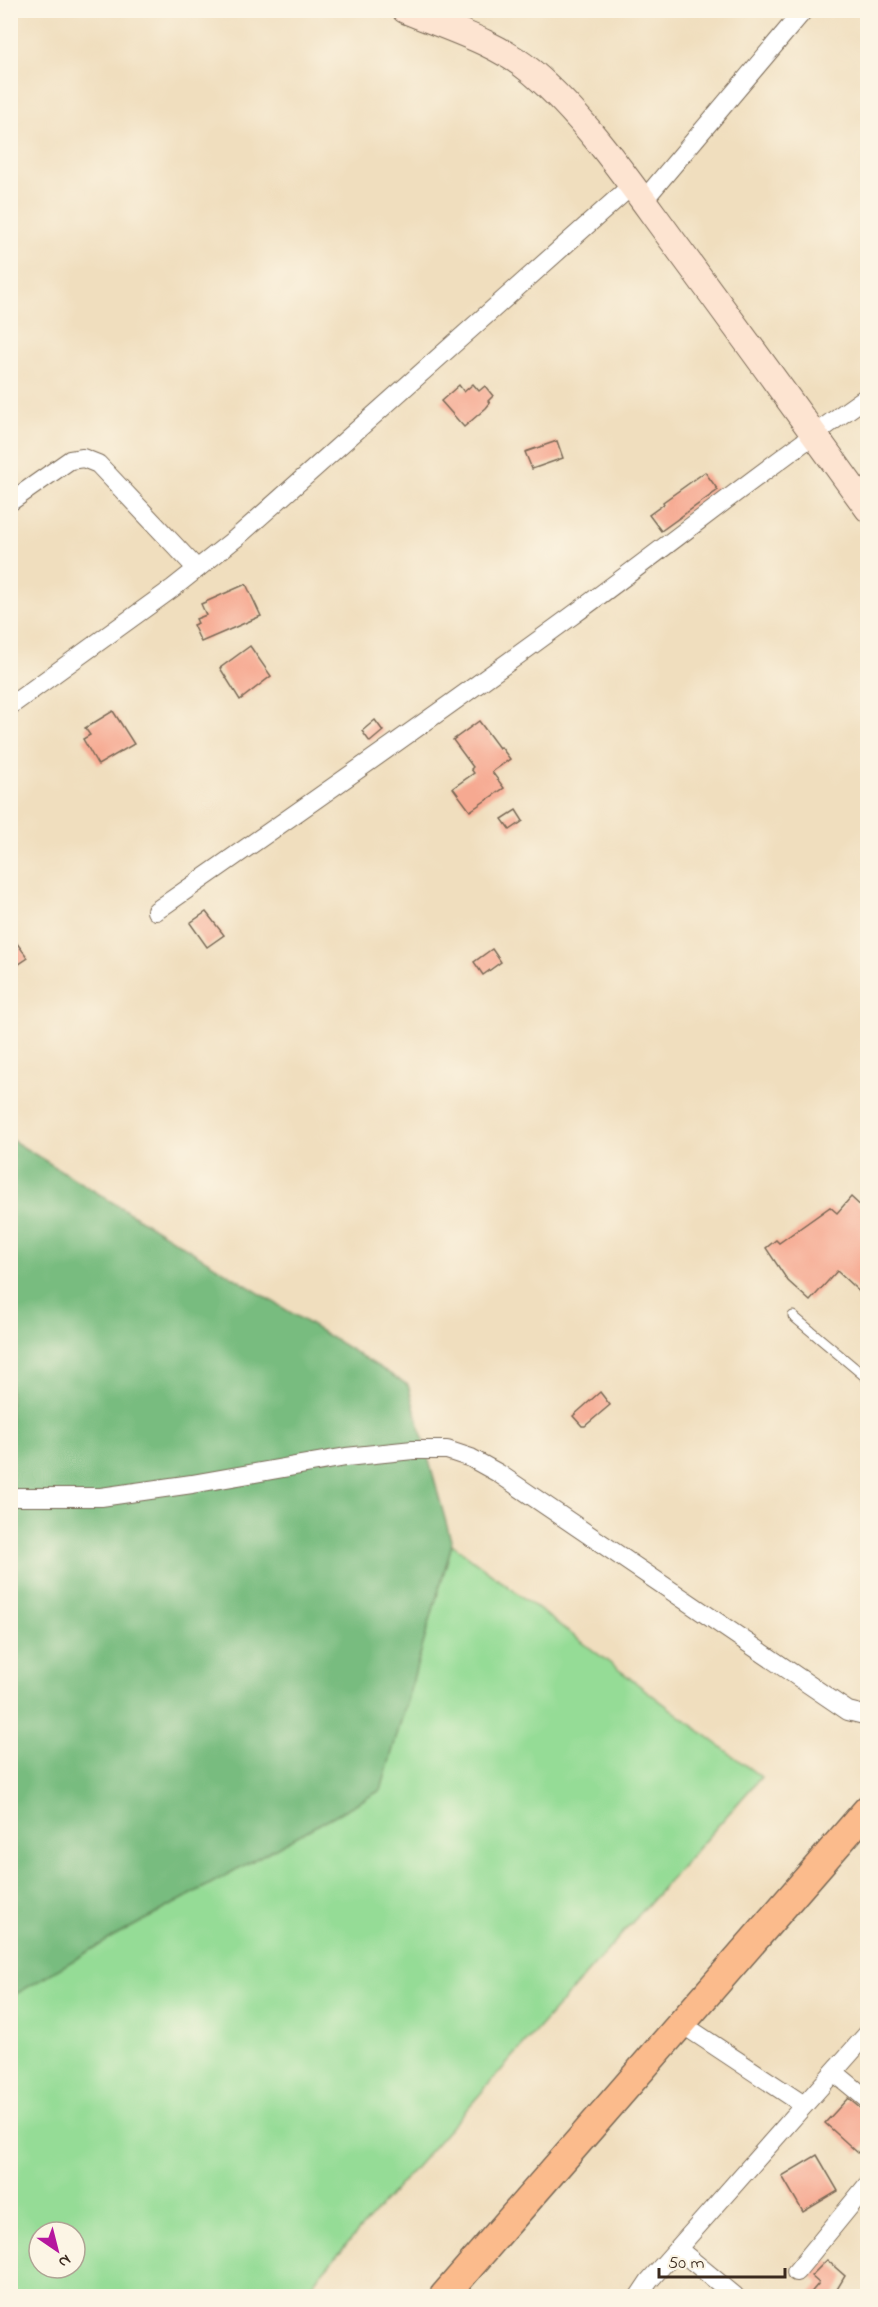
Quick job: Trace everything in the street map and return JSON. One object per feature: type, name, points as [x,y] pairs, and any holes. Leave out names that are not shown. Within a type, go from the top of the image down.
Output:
[{"type":"main road","points":[[444,2296],[867,1809]]},
{"type":"street","points":[[405,10],[491,46],[531,71],[575,115],[814,434],[867,509]]},
{"type":"street","points":[[10,706],[236,538],[636,194],[804,10]]},
{"type":"street","points":[[156,911],[307,806],[570,617],[867,396]]},
{"type":"street","points":[[10,501],[70,460],[83,458],[98,464],[197,569]]},
{"type":"street","points":[[10,1497],[101,1497],[192,1484],[346,1457],[413,1450],[447,1450],[471,1458],[498,1473],[848,1711],[867,1716]]},
{"type":"street","points":[[682,2024],[804,2105]]},
{"type":"street","points":[[639,2296],[678,2248],[867,2032]]},
{"type":"street","points":[[834,2072],[867,2100]]},
{"type":"street","points":[[796,2272],[867,2184]]},
{"type":"street","points":[[678,2248],[735,2296]]},
{"type":"lane","points":[[793,1316],[867,1379]]},
{"type":"green space","points":[[10,1139],[408,1385],[452,1544],[381,1790],[108,1940],[11,1997]]},
{"type":"green space","points":[[452,1544],[761,1777],[301,2296],[11,2296],[10,1997],[108,1940],[381,1790]]},
{"type":"building","points":[[473,384],[479,391],[485,386],[493,396],[486,408],[464,427],[441,401],[459,385],[464,392]]},
{"type":"building","points":[[557,441],[563,458],[532,469],[525,452]]},
{"type":"building","points":[[705,472],[718,490],[661,531],[649,515]]},
{"type":"building","points":[[246,584],[261,616],[201,642],[193,625],[198,623],[196,619],[206,615],[201,604]]},
{"type":"building","points":[[250,646],[271,676],[240,700],[220,668]]},
{"type":"building","points":[[113,711],[134,744],[98,765],[83,739],[90,735],[85,728]]},
{"type":"building","points":[[375,720],[383,731],[370,742],[362,731]]},
{"type":"building","points":[[479,721],[510,759],[492,772],[504,788],[470,811],[453,788],[474,773],[471,769],[473,767],[453,740]]},
{"type":"building","points":[[516,810],[523,821],[510,830],[502,819]]},
{"type":"building","points":[[206,912],[224,935],[207,947],[190,923]]},
{"type":"building","points":[[10,934],[28,958],[10,970]]},
{"type":"building","points":[[492,949],[501,962],[483,975],[474,962]]},
{"type":"building","points":[[851,1197],[867,1212],[867,1299],[837,1271],[810,1301],[788,1281],[766,1248],[776,1240],[779,1243],[830,1207],[837,1213]]},
{"type":"building","points":[[600,1392],[610,1405],[585,1426],[582,1426],[573,1416]]},
{"type":"building","points":[[848,2098],[867,2114],[867,2142],[858,2153],[825,2123]]},
{"type":"building","points":[[817,2155],[838,2191],[803,2212],[782,2176]]},
{"type":"building","points":[[827,2260],[845,2276],[833,2296],[808,2296],[819,2283],[811,2276]]}]
